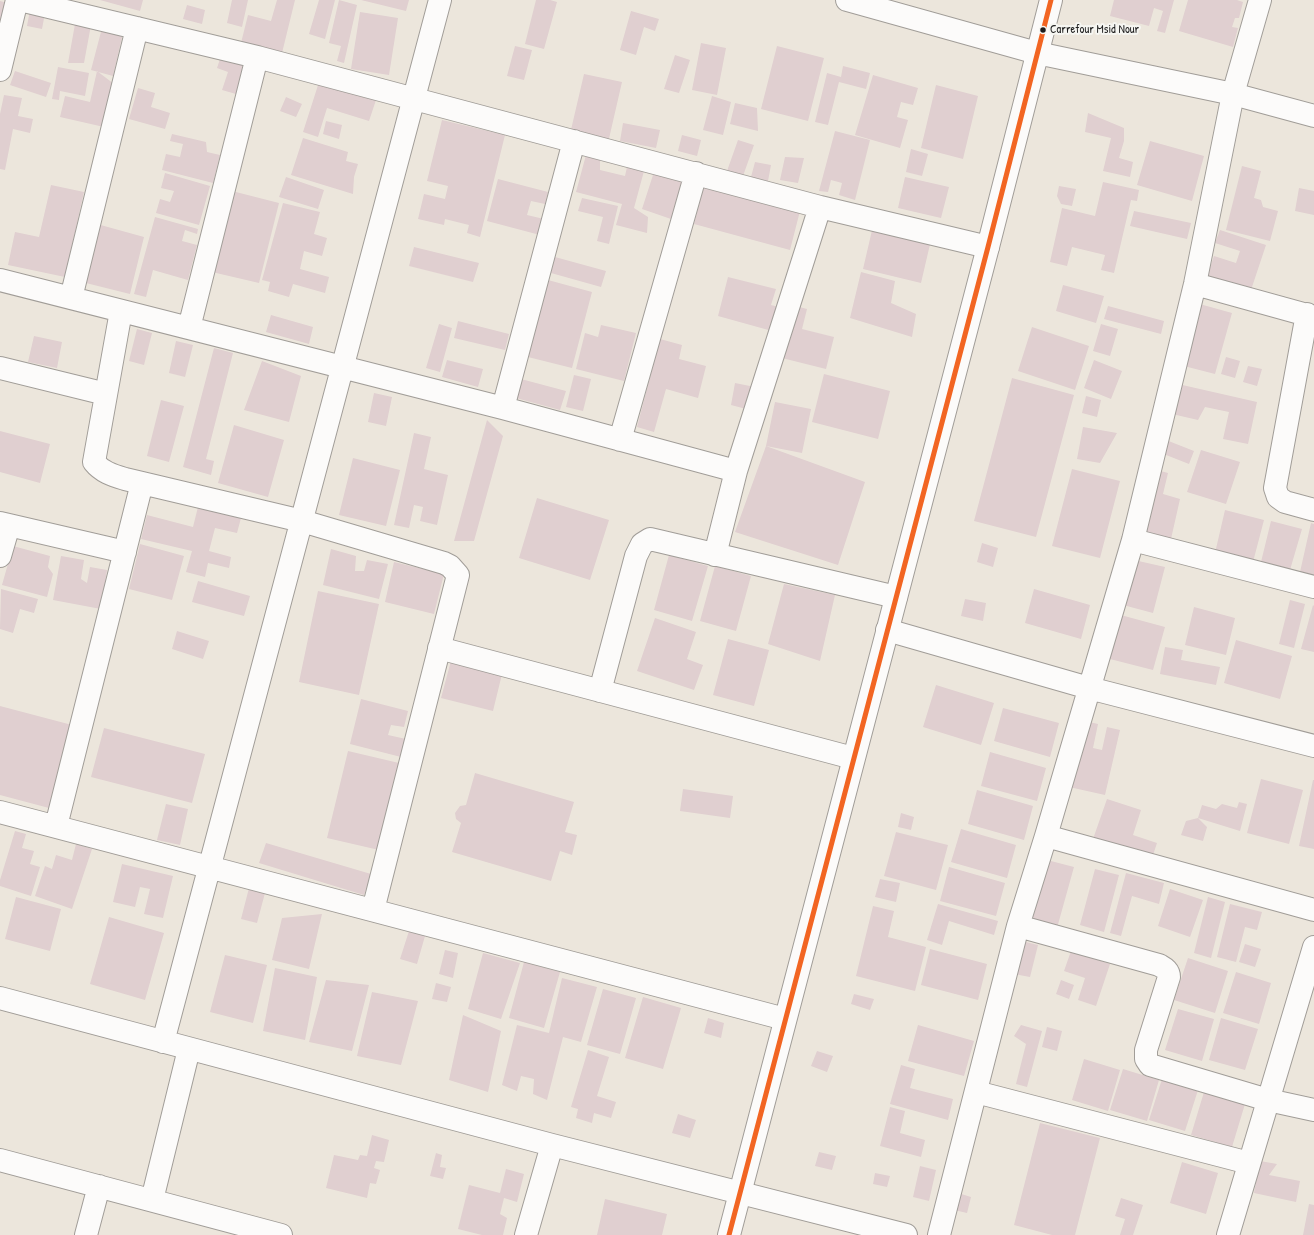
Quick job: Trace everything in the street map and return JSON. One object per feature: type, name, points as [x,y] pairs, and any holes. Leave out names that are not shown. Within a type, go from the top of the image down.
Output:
[{"type":"street","points":[[0,70],[18,0],[257,57],[820,207],[988,247]]},
{"type":"street","points":[[164,1042],[440,0]]},
{"type":"street","points":[[729,1235],[988,247],[1036,53],[1051,0]]},
{"type":"street","points":[[938,1235],[1018,926],[1133,540],[1195,284],[1233,94],[1260,0]]},
{"type":"street","points":[[853,1],[1036,53],[1233,94],[1314,116]]},
{"type":"street","points":[[71,298],[137,28]]},
{"type":"street","points":[[189,328],[257,57]]},
{"type":"street","points":[[502,408],[574,141]]},
{"type":"street","points":[[620,440],[696,173]]},
{"type":"street","points":[[715,555],[736,471],[820,207]]},
{"type":"street","points":[[0,280],[502,408],[736,471]]},
{"type":"street","points":[[1195,284],[1310,315],[1275,488],[1278,497],[1285,502],[1314,510]]},
{"type":"street","points":[[121,311],[94,462],[99,468],[106,473],[142,483],[302,521],[444,563],[450,566],[458,575],[373,910]]},
{"type":"street","points":[[0,368],[106,394]]},
{"type":"street","points":[[56,826],[142,483]]},
{"type":"street","points":[[0,556],[4,524],[125,552]]},
{"type":"street","points":[[600,691],[636,556],[642,544],[650,539],[896,597]]},
{"type":"street","points":[[1133,540],[1314,588]]},
{"type":"street","points":[[887,630],[1089,688],[1314,746]]},
{"type":"street","points":[[439,648],[853,758]]},
{"type":"street","points":[[0,812],[785,1019]]},
{"type":"street","points":[[1046,836],[1314,910]]},
{"type":"street","points":[[1018,926],[1159,965],[1166,969],[1169,973],[1169,977],[1146,1050],[1146,1059],[1150,1064],[1268,1100],[1314,1110]]},
{"type":"street","points":[[1228,1235],[1314,947]]},
{"type":"street","points":[[0,998],[552,1145],[906,1235]]},
{"type":"street","points":[[152,1200],[189,1049]]},
{"type":"street","points":[[976,1092],[1249,1163]]},
{"type":"street","points":[[526,1235],[552,1145]]},
{"type":"street","points":[[0,1160],[152,1200],[242,1230],[281,1235]]},
{"type":"street","points":[[86,1235],[99,1186]]},
{"type":"building","points":[[100,0],[143,0],[140,11]]},
{"type":"building","points":[[232,0],[248,0],[242,27],[227,23]]},
{"type":"building","points":[[277,0],[295,0],[282,53],[241,43],[248,15],[271,21]]},
{"type":"building","points":[[319,0],[335,0],[325,39],[309,34]]},
{"type":"building","points":[[339,0],[357,5],[344,63],[337,61],[341,46],[329,43]]},
{"type":"building","points":[[361,0],[409,0],[406,11]]},
{"type":"building","points":[[536,0],[550,0],[557,2],[544,49],[525,44]]},
{"type":"building","points":[[1114,0],[1174,0],[1165,33],[1157,31],[1163,11],[1154,8],[1149,26],[1110,16]]},
{"type":"building","points":[[1188,0],[1237,0],[1243,2],[1239,18],[1235,18],[1232,27],[1238,28],[1233,47],[1179,31]]},
{"type":"building","points":[[0,1],[7,3],[0,31]]},
{"type":"building","points":[[187,5],[205,10],[202,24],[183,19]]},
{"type":"building","points":[[30,10],[45,13],[42,29],[27,26]]},
{"type":"building","points":[[631,11],[659,19],[655,31],[644,27],[636,55],[620,50]]},
{"type":"building","points":[[360,12],[398,18],[389,75],[351,69]]},
{"type":"building","points":[[75,24],[91,25],[84,63],[68,63]]},
{"type":"building","points":[[102,28],[123,33],[113,76],[91,70]]},
{"type":"building","points":[[701,43],[726,48],[717,95],[692,90]]},
{"type":"building","points":[[515,46],[532,50],[524,80],[507,76]]},
{"type":"building","points":[[777,46],[824,58],[808,121],[761,109]]},
{"type":"building","points":[[675,55],[690,60],[679,93],[664,89]]},
{"type":"building","points":[[221,56],[246,64],[236,94],[222,90],[228,72],[217,68]]},
{"type":"building","points":[[843,66],[870,73],[866,89],[839,82],[828,125],[815,122],[827,73],[841,77]]},
{"type":"building","points":[[58,67],[89,73],[85,96],[60,91],[59,100],[52,99]]},
{"type":"building","points":[[15,71],[51,83],[46,97],[10,85]]},
{"type":"building","points":[[97,71],[114,84],[104,127],[60,117],[65,96],[90,102]]},
{"type":"building","points":[[584,74],[622,82],[608,143],[570,134]]},
{"type":"building","points":[[873,75],[918,88],[913,105],[901,102],[897,117],[908,120],[900,148],[855,135]]},
{"type":"building","points":[[319,82],[376,100],[369,121],[327,108],[318,137],[303,132]]},
{"type":"building","points":[[936,85],[978,96],[963,159],[921,148]]},
{"type":"building","points":[[138,88],[155,93],[151,107],[170,113],[165,129],[129,119]]},
{"type":"building","points":[[4,95],[22,98],[18,116],[33,119],[30,133],[13,129],[5,170],[0,169],[0,114]]},
{"type":"building","points":[[712,96],[731,102],[723,135],[703,130]]},
{"type":"building","points":[[286,97],[302,104],[296,117],[280,111]]},
{"type":"building","points":[[735,103],[757,108],[758,131],[730,124]]},
{"type":"building","points":[[1088,113],[1124,128],[1124,141],[1119,158],[1133,162],[1130,177],[1103,171],[1111,138],[1085,132]]},
{"type":"building","points":[[442,120],[505,135],[480,237],[467,233],[469,225],[445,219],[444,225],[418,219],[424,194],[445,199],[448,186],[427,181]]},
{"type":"building","points":[[326,121],[342,125],[339,139],[323,134]]},
{"type":"building","points":[[623,123],[660,130],[656,148],[620,141]]},
{"type":"building","points":[[835,131],[870,140],[855,200],[839,195],[842,183],[831,180],[828,192],[819,191]]},
{"type":"building","points":[[172,134],[206,142],[207,152],[220,155],[213,183],[162,170],[166,154],[180,157],[183,144],[170,141]]},
{"type":"building","points":[[682,135],[701,140],[697,156],[678,151]]},
{"type":"building","points":[[303,138],[348,152],[346,161],[358,164],[354,177],[353,194],[291,175]]},
{"type":"building","points":[[738,140],[754,145],[743,176],[727,171]]},
{"type":"building","points":[[1150,141],[1204,156],[1192,201],[1137,185]]},
{"type":"building","points":[[911,149],[928,154],[922,176],[906,172]]},
{"type":"building","points":[[586,155],[600,159],[600,170],[625,176],[627,167],[644,171],[634,208],[648,217],[647,233],[616,225],[622,204],[576,192]]},
{"type":"building","points":[[785,157],[804,158],[798,183],[780,180]]},
{"type":"building","points":[[755,162],[771,165],[768,181],[751,177]]},
{"type":"building","points":[[1242,166],[1261,171],[1254,198],[1261,200],[1263,207],[1278,211],[1270,241],[1226,230]]},
{"type":"building","points":[[165,173],[210,186],[199,225],[156,213],[160,199],[170,202],[174,191],[161,188]]},
{"type":"building","points":[[653,175],[684,177],[671,219],[642,209]]},
{"type":"building","points":[[286,177],[324,190],[318,209],[279,197]]},
{"type":"building","points":[[905,177],[949,187],[941,218],[898,208]]},
{"type":"building","points":[[498,179],[548,192],[545,204],[531,201],[527,215],[544,219],[540,235],[487,221]]},
{"type":"building","points":[[1103,182],[1139,190],[1137,201],[1131,200],[1114,273],[1101,270],[1105,255],[1072,247],[1067,266],[1050,262],[1062,208],[1095,216]]},
{"type":"building","points":[[51,185],[84,192],[65,277],[8,265],[15,232],[39,237]]},
{"type":"building","points":[[704,186],[800,211],[790,250],[694,224]]},
{"type":"building","points":[[1059,186],[1076,189],[1072,206],[1061,204],[1057,196]]},
{"type":"building","points":[[1299,188],[1314,191],[1314,215],[1295,211]]},
{"type":"building","points":[[232,191],[279,203],[259,283],[212,272]]},
{"type":"building","points":[[582,198],[618,206],[609,244],[597,241],[603,217],[578,211]]},
{"type":"building","points":[[283,203],[320,212],[314,234],[327,238],[322,256],[304,251],[300,269],[329,277],[325,293],[293,284],[289,297],[268,291],[270,282],[262,280]]},
{"type":"building","points":[[1134,211],[1191,223],[1187,239],[1130,226]]},
{"type":"building","points":[[155,217],[198,229],[197,234],[185,230],[182,241],[197,245],[188,280],[153,270],[146,297],[134,294]]},
{"type":"building","points":[[97,224],[144,237],[130,294],[82,282]]},
{"type":"building","points":[[873,226],[931,240],[921,283],[863,269]]},
{"type":"building","points":[[1220,230],[1266,245],[1250,293],[1206,279],[1214,256],[1236,263],[1240,251],[1215,243]]},
{"type":"building","points":[[414,247],[479,263],[473,282],[409,266]]},
{"type":"building","points":[[555,257],[606,271],[601,287],[551,273]]},
{"type":"building","points":[[861,272],[895,281],[891,303],[916,314],[912,337],[850,318]]},
{"type":"building","points":[[728,277],[776,289],[771,305],[779,307],[772,331],[718,316]]},
{"type":"building","points":[[548,280],[592,292],[572,368],[528,357]]},
{"type":"building","points":[[1063,285],[1104,296],[1096,323],[1056,311]]},
{"type":"building","points":[[1196,303],[1232,313],[1215,374],[1180,365]]},
{"type":"building","points":[[792,305],[807,309],[802,329],[834,337],[826,369],[778,357]]},
{"type":"building","points":[[1108,306],[1164,321],[1161,334],[1104,319]]},
{"type":"building","points":[[271,315],[313,327],[309,344],[266,332]]},
{"type":"building","points":[[458,321],[509,334],[505,350],[454,338]]},
{"type":"building","points":[[439,324],[452,328],[440,372],[426,368]]},
{"type":"building","points":[[1101,324],[1118,329],[1110,356],[1093,351]]},
{"type":"building","points":[[601,325],[636,333],[624,381],[576,369],[585,333],[598,337]]},
{"type":"building","points":[[1032,327],[1089,346],[1075,390],[1018,371]]},
{"type":"building","points":[[137,329],[152,333],[144,365],[129,361]]},
{"type":"building","points":[[34,336],[62,342],[57,368],[28,362]]},
{"type":"building","points":[[660,339],[682,345],[679,359],[706,366],[698,398],[666,389],[654,432],[637,427]]},
{"type":"building","points":[[176,341],[193,345],[185,377],[169,373]]},
{"type":"building","points":[[214,348],[233,353],[206,459],[214,461],[211,475],[183,467]]},
{"type":"building","points":[[1226,357],[1240,361],[1235,378],[1221,374]]},
{"type":"building","points":[[447,360],[483,369],[478,387],[442,377]]},
{"type":"building","points":[[1094,360],[1122,371],[1111,399],[1084,388]]},
{"type":"building","points":[[262,361],[301,376],[289,422],[244,410]]},
{"type":"building","points":[[1248,366],[1262,369],[1257,386],[1243,382]]},
{"type":"building","points":[[824,374],[890,391],[878,439],[812,422]]},
{"type":"building","points":[[574,375],[591,379],[583,411],[566,407]]},
{"type":"building","points":[[1012,378],[1074,395],[1036,537],[974,521]]},
{"type":"building","points":[[521,379],[566,391],[560,410],[516,398]]},
{"type":"building","points":[[735,383],[755,387],[750,410],[731,405]]},
{"type":"building","points":[[1178,384],[1257,402],[1248,444],[1223,439],[1229,412],[1205,407],[1198,420],[1172,414]]},
{"type":"building","points":[[374,393],[392,397],[386,426],[368,422]]},
{"type":"building","points":[[1086,396],[1101,400],[1097,417],[1082,413]]},
{"type":"building","points":[[161,400],[184,406],[169,462],[147,456]]},
{"type":"building","points":[[775,402],[811,409],[802,453],[766,446]]},
{"type":"building","points":[[487,420],[503,436],[474,541],[454,541]]},
{"type":"building","points":[[234,425],[284,440],[268,497],[218,483]]},
{"type":"building","points":[[1083,427],[1117,433],[1100,463],[1077,459]]},
{"type":"building","points":[[0,431],[50,444],[40,483],[0,472]]},
{"type":"building","points":[[414,433],[431,437],[424,469],[448,475],[437,525],[420,521],[423,507],[414,505],[409,528],[394,525]]},
{"type":"building","points":[[1166,440],[1194,451],[1189,464],[1161,453]]},
{"type":"building","points":[[766,446],[865,482],[838,565],[735,532]]},
{"type":"building","points":[[1201,450],[1240,462],[1226,504],[1187,492]]},
{"type":"building","points":[[353,458],[400,470],[386,526],[339,515]]},
{"type":"building","points":[[1072,469],[1120,481],[1100,558],[1052,546]]},
{"type":"building","points":[[1157,470],[1168,473],[1163,494],[1180,499],[1171,539],[1142,531]]},
{"type":"building","points":[[537,498],[609,520],[590,580],[519,558]]},
{"type":"building","points":[[198,507],[241,518],[237,533],[215,528],[209,551],[231,557],[229,568],[208,563],[205,577],[186,572],[192,551],[141,539],[147,515],[193,527]]},
{"type":"building","points":[[1225,510],[1264,520],[1253,562],[1215,553]]},
{"type":"building","points":[[1271,521],[1302,529],[1290,570],[1261,562]]},
{"type":"building","points":[[1311,523],[1314,524],[1314,575],[1300,572]]},
{"type":"building","points":[[982,543],[998,548],[993,567],[977,562]]},
{"type":"building","points":[[140,544],[184,556],[172,600],[129,589]]},
{"type":"building","points":[[13,546],[50,556],[48,567],[53,574],[47,597],[2,585]]},
{"type":"building","points":[[331,549],[356,556],[355,571],[364,571],[367,560],[388,564],[379,599],[323,585]]},
{"type":"building","points":[[669,555],[708,566],[692,621],[654,610]]},
{"type":"building","points":[[61,556],[84,560],[81,579],[87,583],[90,567],[107,570],[101,609],[53,600]]},
{"type":"building","points":[[1134,560],[1165,567],[1153,613],[1123,605]]},
{"type":"building","points":[[394,562],[444,574],[434,614],[385,602]]},
{"type":"building","points":[[715,566],[751,576],[736,631],[700,621]]},
{"type":"building","points":[[198,581],[250,596],[244,616],[192,602]]},
{"type":"building","points":[[784,584],[835,595],[820,661],[768,644]]},
{"type":"building","points":[[1,589],[38,599],[34,613],[20,609],[13,633],[0,629]]},
{"type":"building","points":[[1034,589],[1090,605],[1081,639],[1025,623]]},
{"type":"building","points":[[318,591],[379,604],[359,695],[299,682]]},
{"type":"building","points":[[965,599],[986,603],[983,621],[961,616]]},
{"type":"building","points":[[1290,600],[1305,604],[1294,648],[1279,644]]},
{"type":"building","points":[[1313,605],[1314,606],[1314,652],[1301,649]]},
{"type":"building","points":[[1194,607],[1235,618],[1226,655],[1185,645]]},
{"type":"building","points":[[1117,614],[1165,627],[1153,670],[1106,658]]},
{"type":"building","points":[[655,618],[696,632],[687,659],[703,665],[694,690],[637,671]]},
{"type":"building","points":[[177,631],[209,641],[203,659],[172,649]]},
{"type":"building","points":[[728,639],[769,650],[754,706],[713,695]]},
{"type":"building","points":[[1236,640],[1292,656],[1280,699],[1224,683]]},
{"type":"building","points":[[1165,647],[1183,650],[1181,660],[1220,667],[1216,685],[1160,674]]},
{"type":"building","points":[[452,657],[503,670],[493,711],[441,698]]},
{"type":"building","points":[[936,685],[994,703],[981,745],[923,727]]},
{"type":"building","points":[[361,699],[408,711],[404,727],[391,725],[388,735],[406,739],[401,757],[350,744]]},
{"type":"building","points":[[0,706],[72,725],[49,808],[0,795]]},
{"type":"building","points":[[1003,708],[1059,723],[1050,757],[994,741]]},
{"type":"building","points":[[1085,721],[1098,724],[1093,748],[1102,750],[1107,727],[1120,730],[1105,795],[1069,787]]},
{"type":"building","points":[[104,728],[205,754],[192,803],[91,777]]},
{"type":"building","points":[[348,751],[399,763],[379,850],[327,838]]},
{"type":"building","points":[[990,752],[1046,768],[1037,801],[981,786]]},
{"type":"building","points":[[475,773],[574,802],[565,832],[577,835],[572,855],[560,851],[551,881],[452,852],[461,823],[456,819],[455,813],[460,806],[466,805]]},
{"type":"building","points":[[1261,779],[1303,790],[1289,844],[1247,833]]},
{"type":"building","points":[[1314,780],[1314,849],[1299,846]]},
{"type":"building","points":[[683,789],[733,796],[730,818],[680,811]]},
{"type":"building","points":[[977,790],[1033,806],[1024,840],[968,824]]},
{"type":"building","points":[[1107,799],[1141,810],[1133,835],[1157,843],[1152,858],[1093,839]]},
{"type":"building","points":[[1239,802],[1247,804],[1240,831],[1198,818],[1202,805],[1216,809],[1222,804],[1237,808]]},
{"type":"building","points":[[166,804],[188,809],[180,845],[157,840]]},
{"type":"building","points":[[901,813],[914,817],[911,830],[898,827]]},
{"type":"building","points":[[1198,818],[1207,827],[1203,841],[1181,835],[1186,821]]},
{"type":"building","points":[[961,829],[1016,845],[1007,878],[951,862]]},
{"type":"building","points":[[15,831],[26,834],[22,848],[34,851],[30,864],[40,867],[31,896],[0,886],[0,880]]},
{"type":"building","points":[[896,832],[948,845],[936,890],[884,876]]},
{"type":"building","points":[[266,843],[371,874],[364,895],[259,863]]},
{"type":"building","points":[[76,844],[92,849],[72,909],[35,896],[45,866],[52,869],[56,855],[72,860]]},
{"type":"building","points":[[1047,860],[1074,867],[1057,928],[1030,920]]},
{"type":"building","points":[[122,864],[173,876],[163,918],[144,914],[150,889],[140,887],[135,907],[113,902]]},
{"type":"building","points":[[949,867],[1005,883],[996,916],[940,901]]},
{"type":"building","points":[[1095,869],[1119,875],[1104,932],[1080,925]]},
{"type":"building","points":[[1126,873],[1164,883],[1159,904],[1132,896],[1121,936],[1110,933]]},
{"type":"building","points":[[880,879],[900,883],[896,902],[875,897]]},
{"type":"building","points":[[249,888],[265,893],[257,923],[241,919]]},
{"type":"building","points":[[1170,889],[1203,900],[1190,937],[1158,926]]},
{"type":"building","points":[[16,897],[61,909],[50,951],[5,939]]},
{"type":"building","points":[[1208,897],[1225,902],[1211,958],[1194,953]]},
{"type":"building","points":[[938,904],[998,921],[994,935],[949,921],[942,945],[927,940]]},
{"type":"building","points":[[1230,904],[1262,912],[1257,930],[1245,927],[1236,962],[1217,957]]},
{"type":"building","points":[[873,906],[894,911],[888,937],[926,947],[915,991],[856,976]]},
{"type":"building","points":[[322,914],[309,969],[272,960],[282,918]]},
{"type":"building","points":[[109,917],[164,933],[145,1000],[90,984]]},
{"type":"building","points":[[409,931],[425,936],[417,964],[400,959]]},
{"type":"building","points":[[1022,941],[1038,945],[1030,977],[1014,974]]},
{"type":"building","points":[[1245,944],[1261,949],[1255,967],[1239,962]]},
{"type":"building","points":[[930,949],[987,964],[978,1000],[921,985]]},
{"type":"building","points":[[445,950],[458,953],[453,978],[439,974]]},
{"type":"building","points":[[1071,951],[1110,964],[1096,1006],[1078,1000],[1085,978],[1064,971]]},
{"type":"building","points":[[483,953],[520,963],[501,1019],[468,1009]]},
{"type":"building","points":[[225,955],[267,965],[253,1023],[210,1012]]},
{"type":"building","points":[[1188,958],[1228,971],[1215,1013],[1174,1000]]},
{"type":"building","points":[[524,962],[560,972],[544,1028],[509,1018]]},
{"type":"building","points":[[275,968],[317,977],[305,1040],[263,1031]]},
{"type":"building","points":[[1236,972],[1271,983],[1259,1024],[1223,1013]]},
{"type":"building","points":[[562,978],[597,987],[581,1042],[563,1037],[547,1100],[533,1094],[534,1079],[521,1076],[517,1091],[502,1085],[517,1025],[549,1033]]},
{"type":"building","points":[[326,980],[369,985],[352,1051],[309,1042]]},
{"type":"building","points":[[1061,980],[1074,985],[1069,999],[1056,994]]},
{"type":"building","points":[[436,983],[451,987],[447,1002],[432,999]]},
{"type":"building","points":[[603,989],[636,998],[620,1054],[587,1045]]},
{"type":"building","points":[[372,992],[418,1001],[401,1065],[357,1056]]},
{"type":"building","points":[[854,994],[874,999],[870,1010],[851,1004]]},
{"type":"building","points":[[643,997],[681,1008],[663,1069],[625,1058]]},
{"type":"building","points":[[1178,1009],[1214,1019],[1202,1061],[1165,1050]]},
{"type":"building","points":[[463,1015],[501,1031],[488,1092],[449,1080]]},
{"type":"building","points":[[708,1018],[724,1023],[721,1038],[704,1033]]},
{"type":"building","points":[[1221,1018],[1258,1029],[1245,1070],[1209,1060]]},
{"type":"building","points":[[918,1025],[974,1041],[964,1076],[908,1061]]},
{"type":"building","points":[[1021,1025],[1042,1031],[1027,1087],[1016,1084],[1026,1044],[1014,1036]]},
{"type":"building","points":[[1047,1027],[1062,1031],[1057,1051],[1042,1047]]},
{"type":"building","points":[[588,1050],[609,1057],[597,1096],[616,1102],[611,1118],[594,1113],[592,1123],[576,1118],[578,1109],[571,1107]]},
{"type":"building","points":[[817,1051],[833,1056],[827,1072],[811,1066]]},
{"type":"building","points":[[1084,1059],[1120,1070],[1108,1111],[1072,1100]]},
{"type":"building","points":[[901,1065],[915,1069],[910,1088],[953,1099],[948,1120],[890,1104]]},
{"type":"building","points":[[1123,1069],[1159,1080],[1147,1121],[1110,1110]]},
{"type":"building","points":[[1162,1079],[1198,1090],[1185,1131],[1149,1120]]},
{"type":"building","points":[[1204,1092],[1245,1104],[1232,1147],[1191,1135]]},
{"type":"building","points":[[890,1107],[905,1111],[900,1133],[925,1140],[921,1157],[880,1146]]},
{"type":"building","points":[[678,1114],[696,1120],[690,1138],[672,1133]]},
{"type":"building","points":[[1040,1123],[1100,1138],[1075,1235],[1052,1235],[1014,1225]]},
{"type":"building","points":[[372,1135],[389,1140],[384,1162],[376,1161],[374,1168],[380,1170],[376,1184],[370,1183],[367,1198],[326,1188],[334,1155],[358,1160],[360,1155],[367,1156]]},
{"type":"building","points":[[819,1152],[836,1156],[832,1170],[815,1166]]},
{"type":"building","points":[[436,1153],[442,1155],[440,1167],[446,1168],[443,1179],[430,1176]]},
{"type":"building","points":[[1260,1161],[1277,1164],[1269,1175],[1300,1181],[1296,1202],[1254,1193]]},
{"type":"building","points":[[1182,1162],[1218,1173],[1206,1214],[1170,1203]]},
{"type":"building","points":[[920,1166],[936,1170],[929,1201],[913,1197]]},
{"type":"building","points":[[506,1169],[524,1174],[517,1202],[504,1198],[500,1214],[507,1218],[503,1235],[482,1235],[458,1229],[469,1185],[500,1193]]},
{"type":"building","points":[[875,1173],[890,1176],[887,1187],[873,1184]]},
{"type":"building","points":[[958,1193],[971,1197],[967,1213],[954,1210]]},
{"type":"building","points":[[1121,1198],[1143,1205],[1133,1235],[1120,1235],[1125,1219],[1115,1216]]},
{"type":"building","points":[[605,1199],[667,1214],[662,1235],[597,1235]]},
{"type":"building","points":[[1309,1204],[1314,1205],[1314,1235],[1303,1235]]},
{"type":"transit line","points":[[729,1235],[988,247],[1051,0]]},
{"type":"place","name":"Carrefour Msid Nour","points":[[1043,30]]}]
